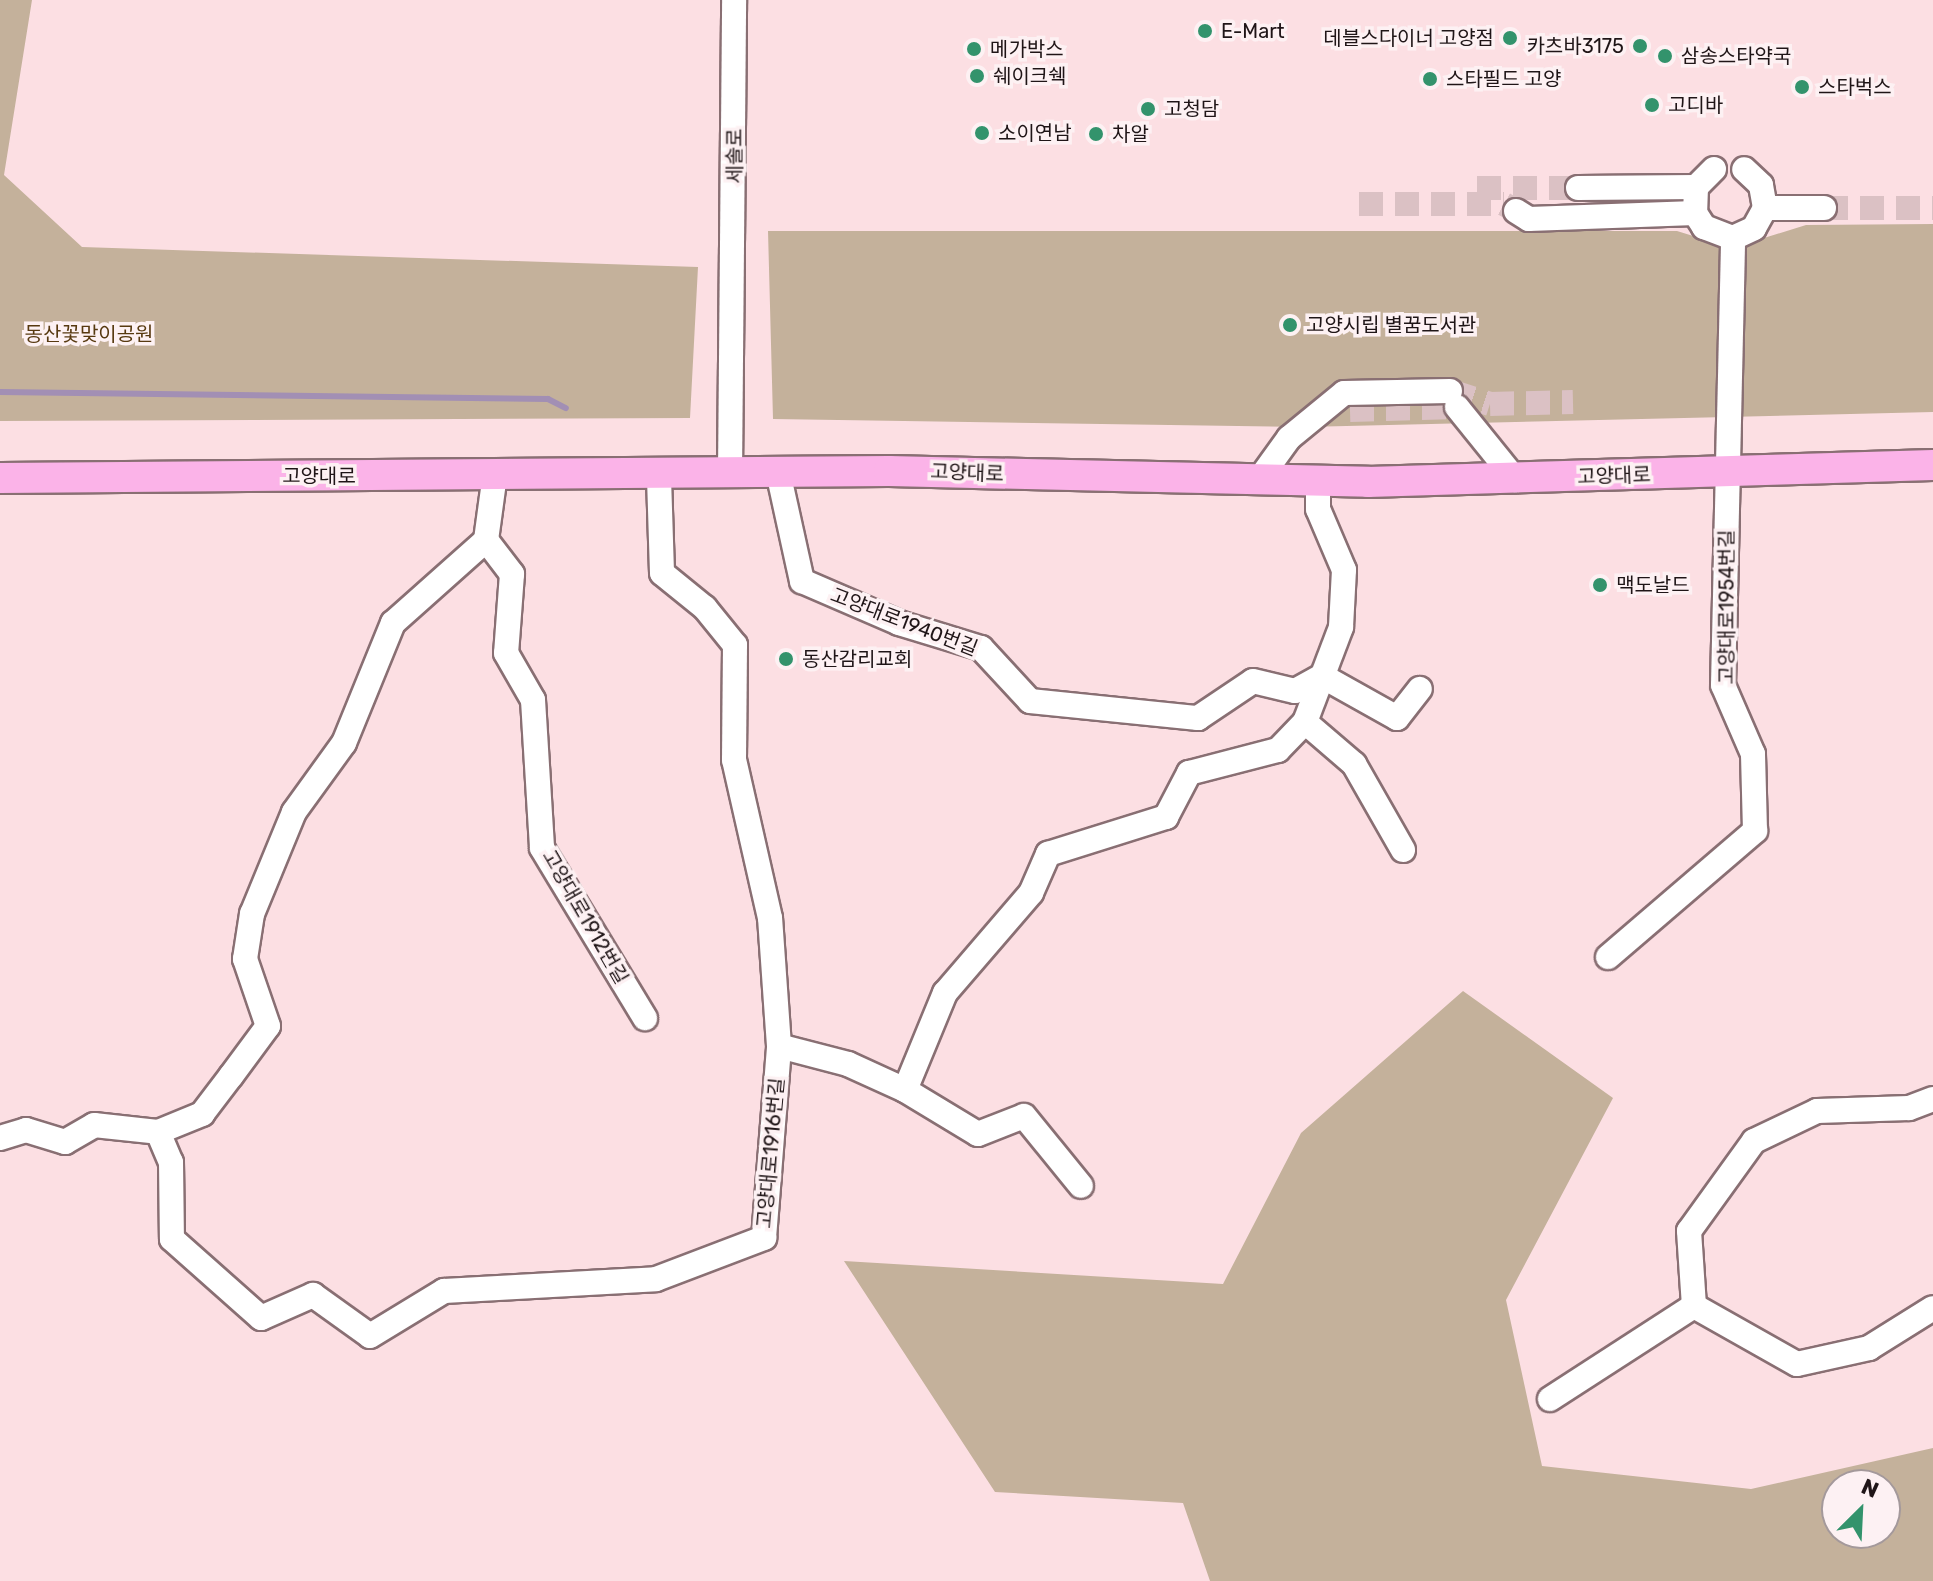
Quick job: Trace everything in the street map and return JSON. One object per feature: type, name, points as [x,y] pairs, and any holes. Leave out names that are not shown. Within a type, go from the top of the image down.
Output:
[{"type":"main road","name":"고양대로","points":[[0,478],[495,474],[659,477],[778,472],[1318,482],[1516,480],[1933,465]]},
{"type":"street","name":"세솔로","points":[[730,473],[734,0]]},
{"type":"street","points":[[1714,169],[1696,187],[1695,213],[1704,227],[1733,238],[1754,228],[1765,208],[1761,185],[1744,169]]},
{"type":"street","points":[[1578,188],[1696,187]]},
{"type":"street","points":[[1765,208],[1824,208]]},
{"type":"street","points":[[1516,211],[1529,219],[1695,213]]},
{"type":"street","points":[[1730,472],[1733,238]]},
{"type":"street","points":[[1258,481],[1289,438],[1344,393],[1454,399],[1516,480]]},
{"type":"street","name":"고양대로1940번길","points":[[778,472],[802,581],[899,623],[981,648],[1030,701],[1198,718],[1253,681],[1295,691],[1322,676]]},
{"type":"street","name":"고양대로1954번길","points":[[1608,957],[1755,831],[1753,754],[1723,685],[1730,472]]},
{"type":"street","points":[[0,1138],[26,1130],[65,1142],[94,1125],[158,1132],[202,1114],[268,1026],[245,959],[252,914],[294,812],[344,743],[393,623],[486,540],[495,474]]},
{"type":"street","name":"고양대로1916번길","points":[[158,1132],[171,1162],[172,1239],[261,1318],[313,1295],[370,1336],[444,1291],[656,1279],[764,1238],[779,1046],[770,918],[734,760],[735,645],[705,608],[662,573],[659,477]]},
{"type":"street","points":[[905,1090],[945,993],[1031,893],[1048,854],[1166,817],[1189,773],[1278,750],[1305,722],[1341,627],[1344,570],[1318,509],[1318,482]]},
{"type":"street","name":"고양대로1912번길","points":[[486,540],[512,574],[506,653],[533,700],[542,848],[645,1018]]},
{"type":"street","points":[[1322,676],[1397,718],[1420,689]]},
{"type":"street","points":[[1305,722],[1354,764],[1403,850]]},
{"type":"street","points":[[779,1046],[848,1064],[905,1090],[978,1134],[1024,1116],[1081,1186]]},
{"type":"street","points":[[1694,1306],[1689,1231],[1754,1141],[1817,1111],[1909,1108],[1933,1099]]},
{"type":"street","points":[[1694,1306],[1797,1364],[1869,1348],[1933,1308]]},
{"type":"street","points":[[1550,1399],[1694,1306]]},
{"type":"green space","name":"동산꽃맞이공원","points":[[0,0],[32,0],[4,175],[82,247],[698,267],[690,418],[0,421]]},
{"type":"green space","points":[[1933,224],[1933,412],[1304,427],[773,419],[768,231],[1677,231],[1732,248],[1806,225]]},
{"type":"green space","points":[[1463,991],[1613,1098],[1506,1300],[1542,1466],[1751,1489],[1821,1473],[1821,1549],[1901,1549],[1901,1469],[1840,1469],[1933,1448],[1933,1581],[1210,1581],[1183,1503],[995,1492],[844,1261],[1223,1284],[1301,1133]]},
{"type":"waterway","points":[[0,392],[548,399],[566,408]]},
{"type":"tunnel","points":[[1477,188],[1578,188]]},
{"type":"tunnel","points":[[1359,204],[1504,204],[1516,211]]},
{"type":"tunnel","points":[[1824,208],[1933,208]]},
{"type":"tunnel","points":[[1450,391],[1490,404],[1573,402]]},
{"type":"tunnel","points":[[1350,410],[1457,407]]},
{"type":"place","name":"E-Mart","points":[[1205,31]]},
{"type":"place","name":"데블스다이너 고양점","points":[[1510,38]]},
{"type":"place","name":"카츠바3175","points":[[1640,46]]},
{"type":"place","name":"메가박스","points":[[974,49]]},
{"type":"place","name":"삼송스타약국","points":[[1665,56]]},
{"type":"place","name":"쉐이크쉑","points":[[977,76]]},
{"type":"place","name":"스타필드 고양","points":[[1430,79]]},
{"type":"place","name":"스타벅스","points":[[1802,87]]},
{"type":"place","name":"고디바","points":[[1652,105]]},
{"type":"place","name":"고청담","points":[[1148,109]]},
{"type":"place","name":"소이연남","points":[[982,133]]},
{"type":"place","name":"차알","points":[[1096,134]]},
{"type":"place","name":"고양시립 별꿈도서관","points":[[1290,325]]},
{"type":"place","name":"맥도날드","points":[[1600,585]]},
{"type":"place","name":"동산감리교회","points":[[786,659]]}]
